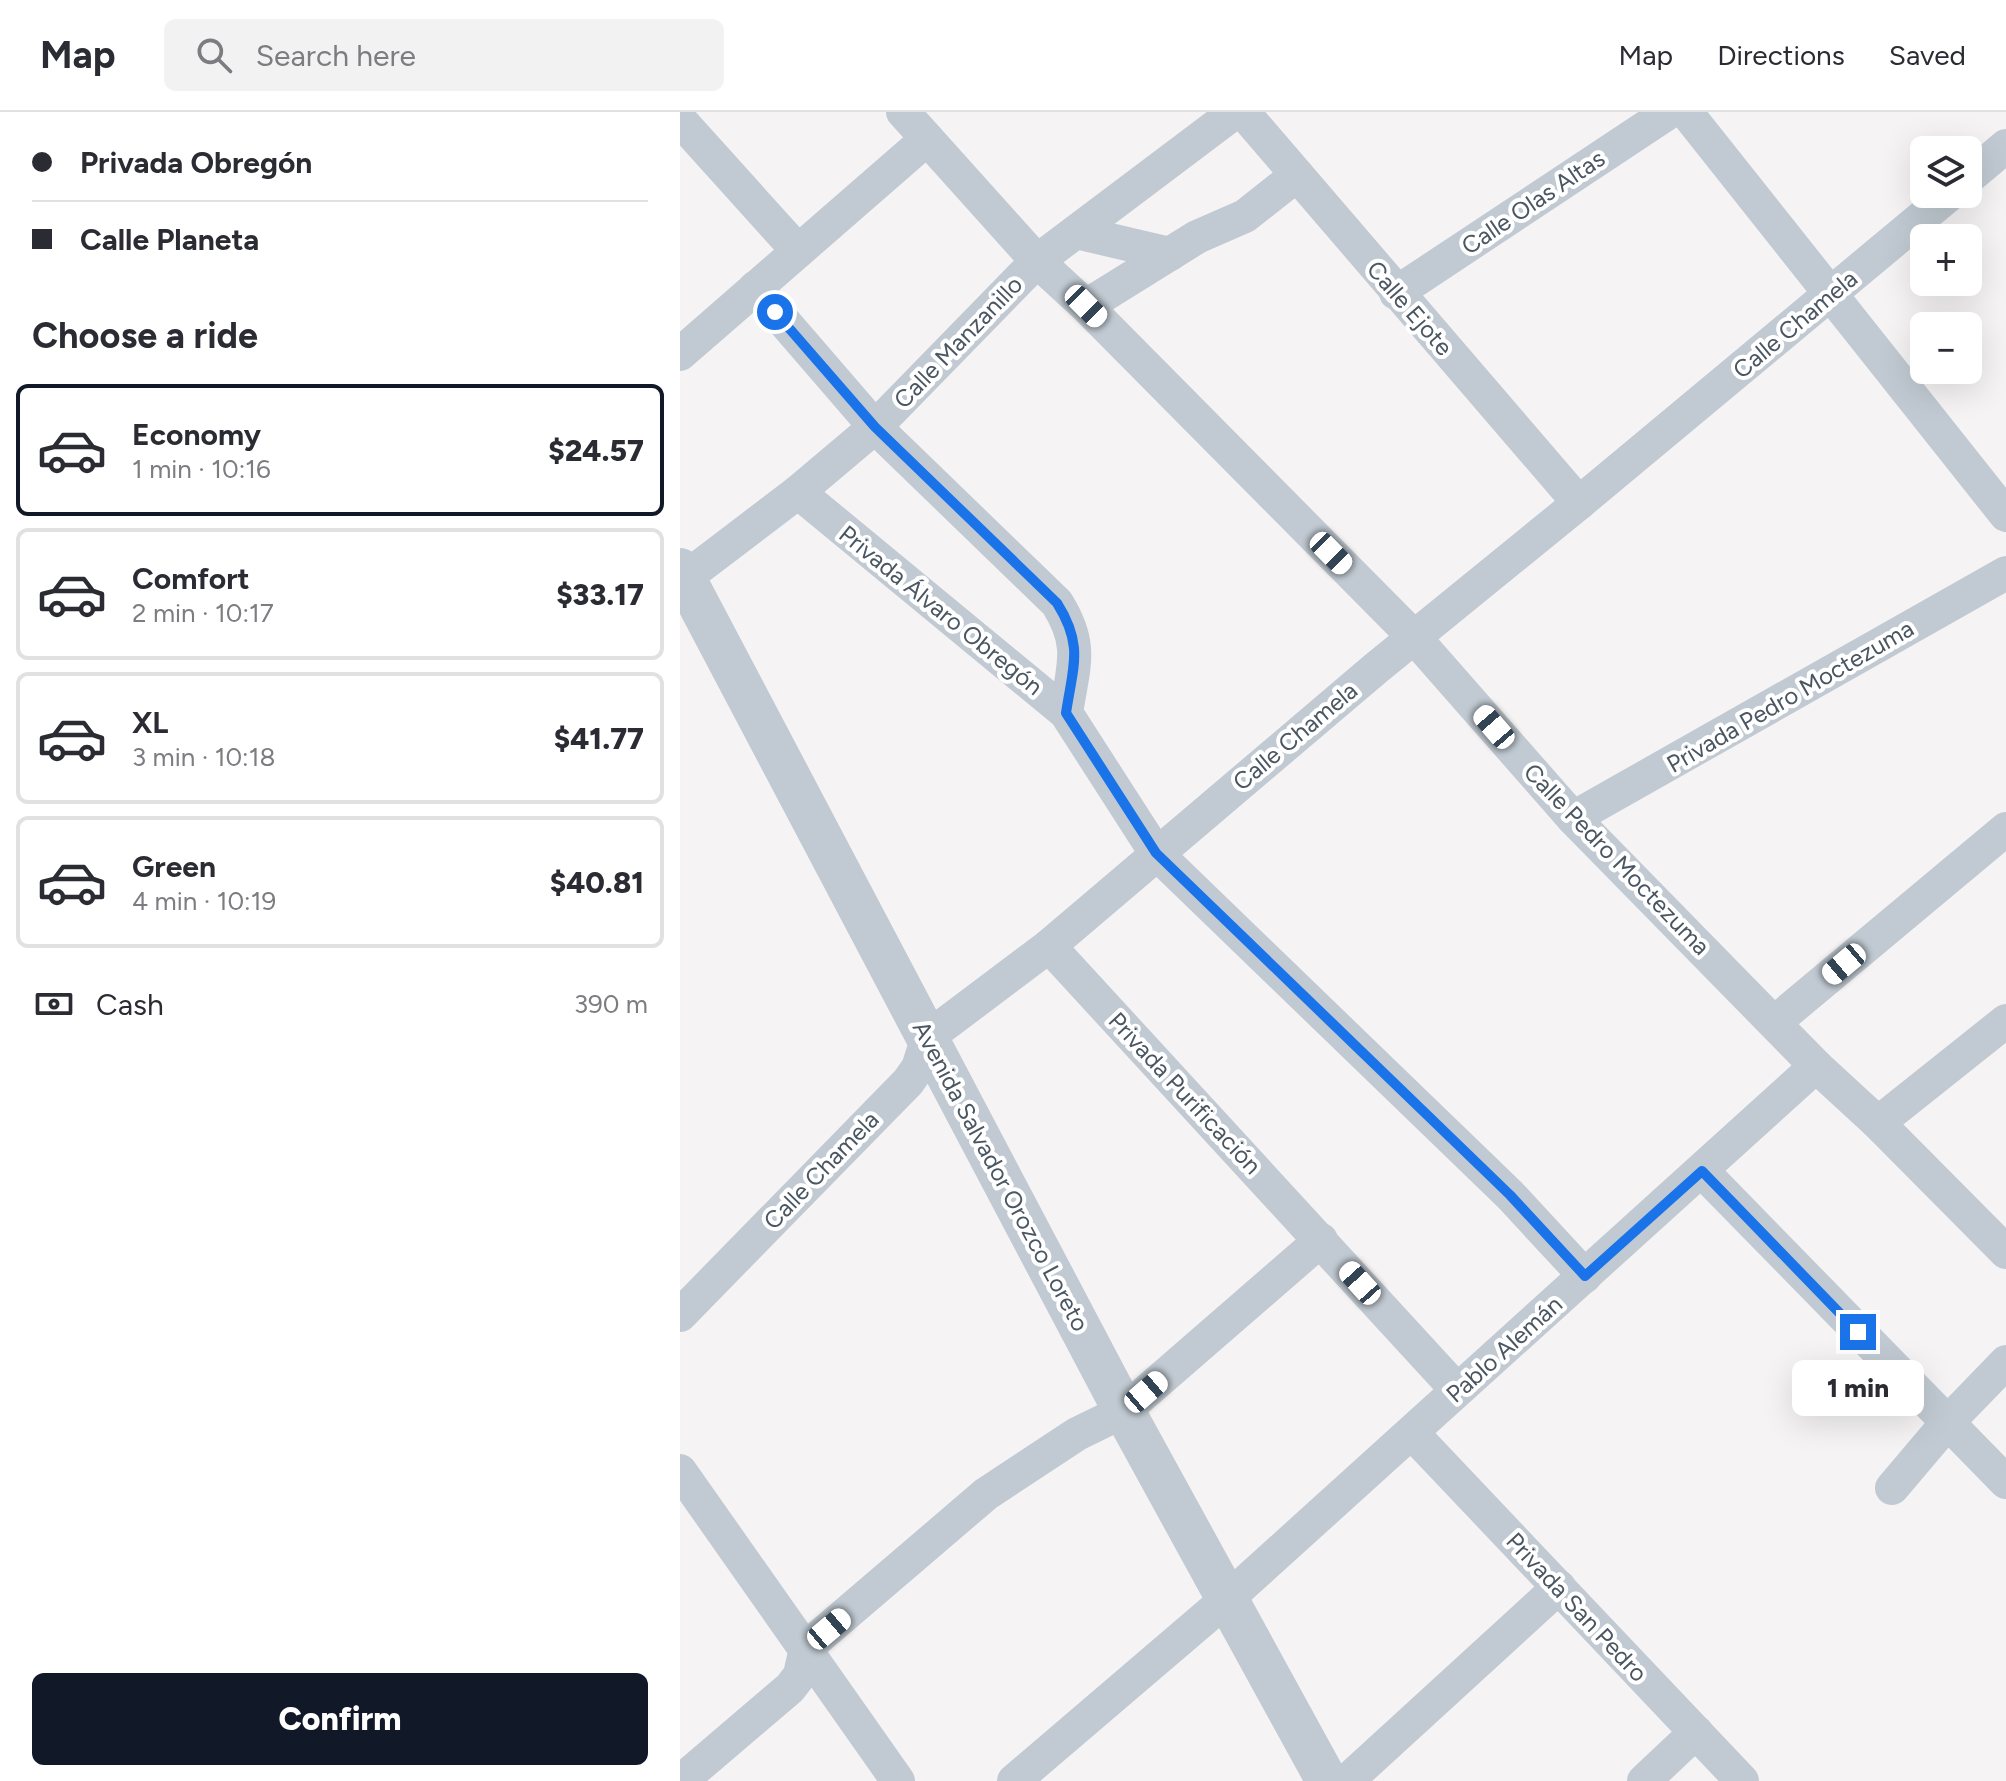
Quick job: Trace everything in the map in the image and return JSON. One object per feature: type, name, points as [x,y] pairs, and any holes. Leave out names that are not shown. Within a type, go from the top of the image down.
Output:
[{"type":"street","name":"Calle Pedro Moctezuma","points":[[903,112],[1037,261],[1086,306],[1414,637],[1573,818],[1816,1066],[1878,1123],[2006,1252]]},
{"type":"street","name":"Calle Manzanillo","points":[[682,573],[798,492],[875,427],[1037,261],[1235,112]]},
{"type":"street","name":"Calle Ejote","points":[[1243,112],[1579,503]]},
{"type":"street","name":"Calle Olas Altas","points":[[1396,293],[1669,112]]},
{"type":"street","points":[[1686,112],[2006,515]]},
{"type":"street","points":[[680,120],[798,251]]},
{"type":"street","points":[[680,354],[927,139]]},
{"type":"street","points":[[1982,166],[2006,146]]},
{"type":"street","points":[[1086,306],[1197,237],[1245,216],[1297,175]]},
{"type":"street","name":"Calle Chamela","points":[[683,1306],[908,1082],[918,1068],[928,1037],[1049,946],[1414,637],[1934,208]]},
{"type":"street","points":[[1076,232],[1170,254]]},
{"type":"street","points":[[755,288],[875,427],[1057,603],[1069,623],[1076,646],[1066,713]]},
{"type":"street","name":"Privada Álvaro Obregón","points":[[798,492],[1066,713],[1156,853],[1510,1195],[1585,1276]]},
{"type":"street","name":"Avenida Salvador Orozco Loreto","points":[[682,573],[1124,1411],[1327,1781]]},
{"type":"street","name":"Privada Pedro Moctezuma","points":[[1573,818],[2006,573]]},
{"type":"street","points":[[1775,1022],[2006,829]]},
{"type":"street","name":"Privada Purificación","points":[[1049,946],[1457,1390]]},
{"type":"street","points":[[1878,1123],[2006,1021]]},
{"type":"street","name":"Pablo Alemán","points":[[1014,1781],[1227,1599],[1816,1066]]},
{"type":"street","points":[[1702,1171],[2006,1482]]},
{"type":"street","points":[[681,1781],[790,1688],[800,1675],[806,1648],[986,1494],[1077,1434],[1124,1411],[1321,1240]]},
{"type":"street","points":[[1892,1488],[1947,1423],[2006,1362]]},
{"type":"street","name":"Privada San Pedro","points":[[1412,1433],[1742,1781]]},
{"type":"street","points":[[680,1471],[898,1781]]},
{"type":"street","points":[[1347,1781],[1559,1587]]},
{"type":"street","points":[[1644,1781],[1696,1732]]},
{"type":"route","points":[[775,312],[875,427],[1057,603],[1069,623],[1076,646],[1066,713],[1156,853],[1510,1195],[1585,1276],[1702,1171],[1858,1332]]}]
